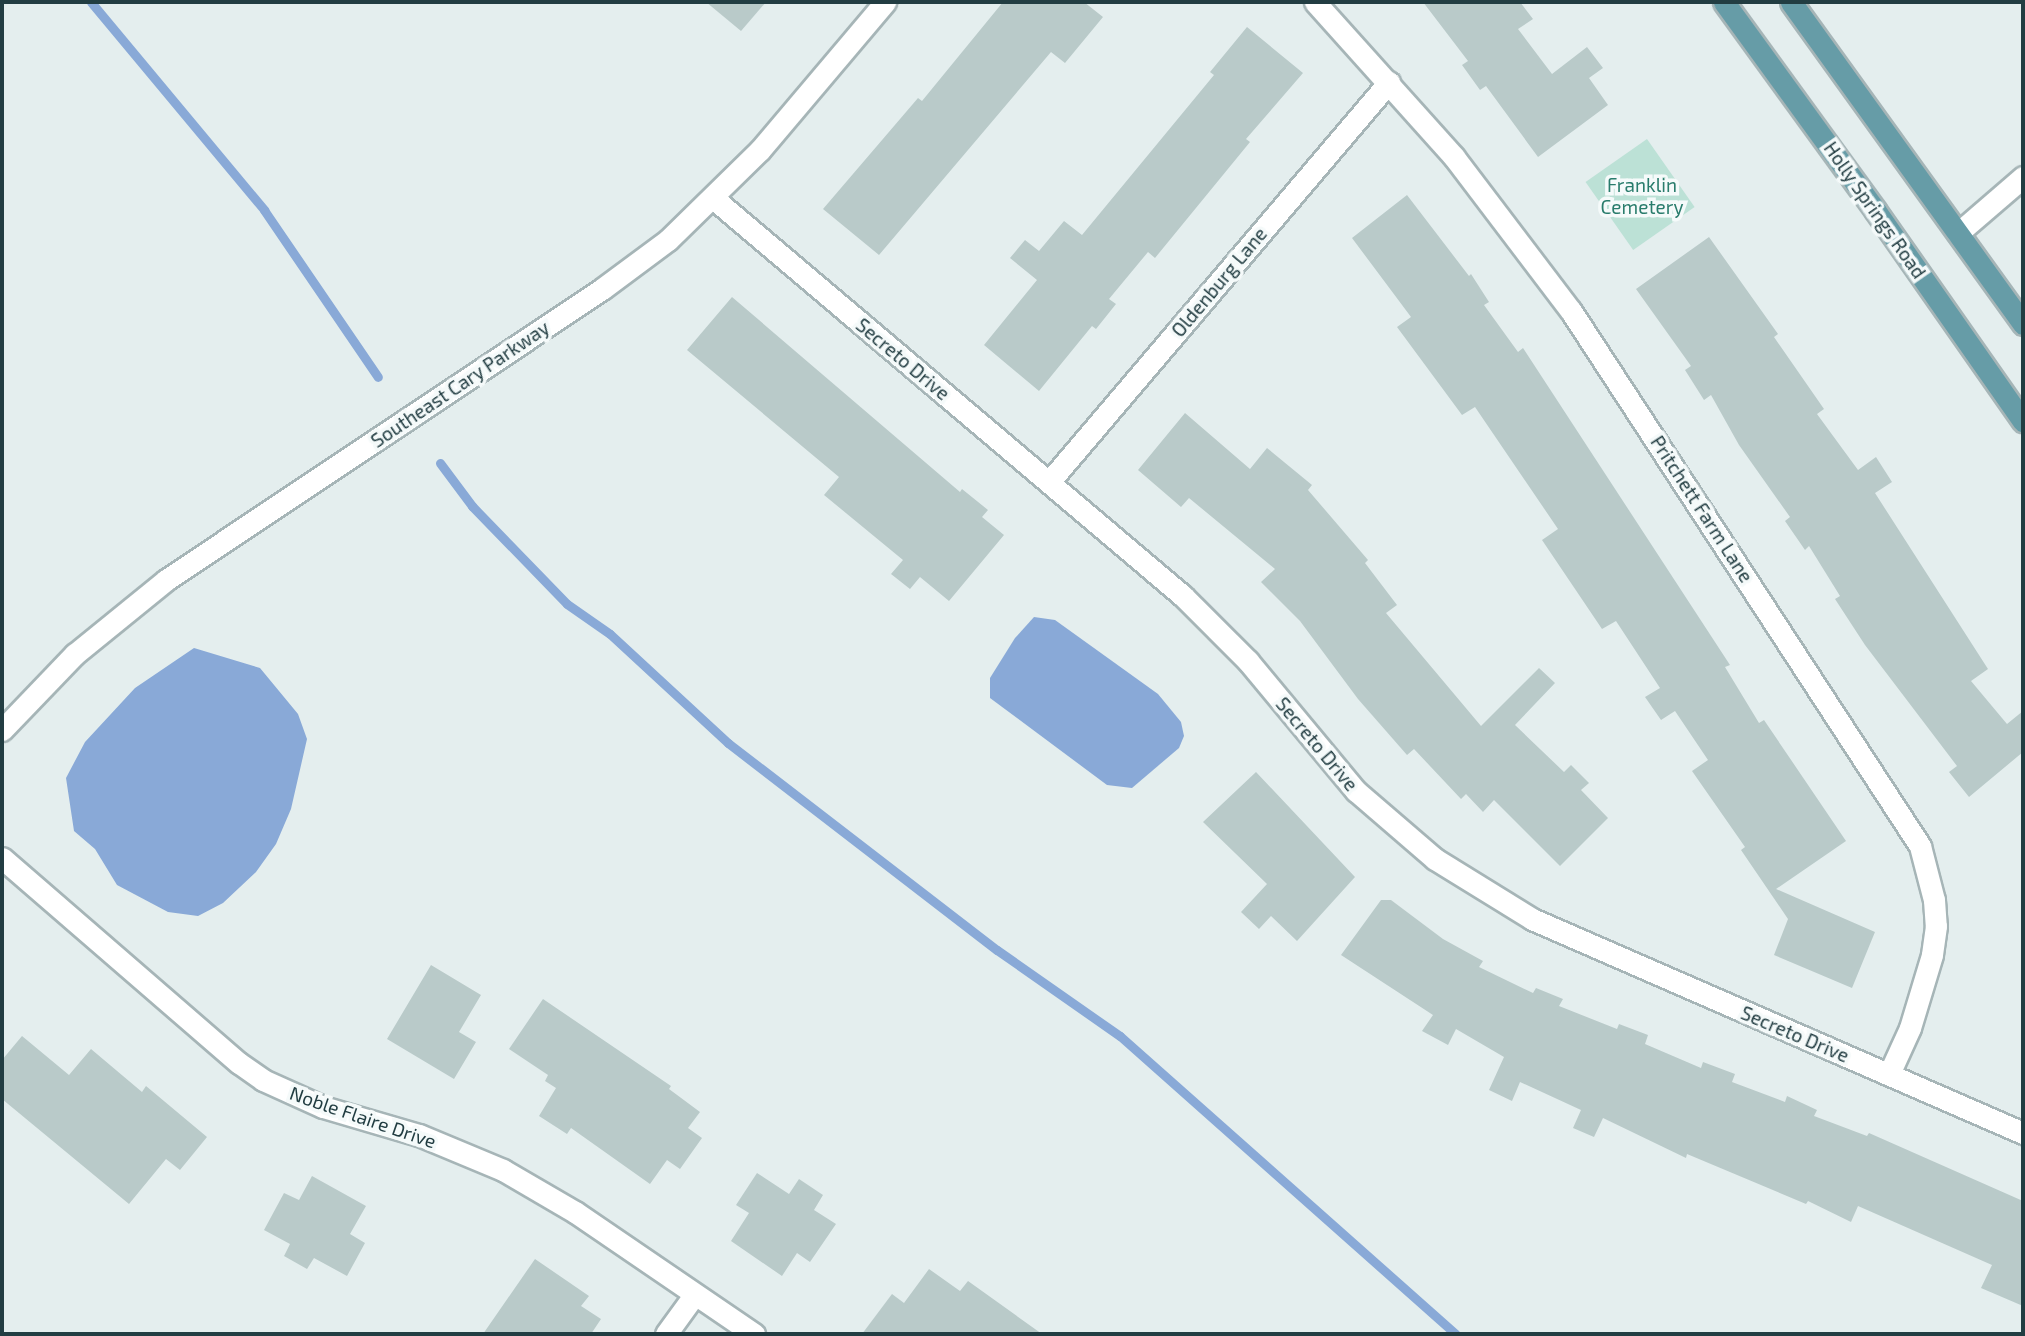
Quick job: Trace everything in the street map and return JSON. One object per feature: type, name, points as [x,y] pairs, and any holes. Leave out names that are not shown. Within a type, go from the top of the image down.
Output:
[{"type":"main road","name":"Holly Springs Road","points":[[1724,2],[2023,421]]},
{"type":"main road","points":[[1791,2],[2023,324]]},
{"type":"street","name":"Southeast Cary Parkway","points":[[2,730],[75,654],[166,580],[603,289],[668,240],[760,150],[885,2]]},
{"type":"street","name":"Pritchett Farm Lane","points":[[1315,2],[1389,82],[1490,202],[1571,310],[1920,846],[1934,900],[1936,926],[1932,955],[1910,1028],[1889,1074]]},
{"type":"street","name":"Oldenburg Lane","points":[[1049,482],[1389,82]]},
{"type":"street","points":[[1958,233],[2023,177]]},
{"type":"street","name":"Secreto Drive","points":[[713,198],[1216,626],[1356,791],[1435,859],[1532,919],[2023,1133]]},
{"type":"street","name":"Noble Flaire Drive","points":[[2,858],[262,1080],[323,1107],[419,1135],[503,1170],[575,1212],[754,1334]]},
{"type":"street","points":[[666,1334],[695,1294]]},
{"type":"green space","name":"Franklin Cemetery","points":[[1647,139],[1695,207],[1633,250],[1586,182]]},
{"type":"water","points":[[1034,617],[1055,620],[1158,694],[1181,722],[1184,736],[1179,748],[1132,788],[1107,785],[990,698],[990,678],[1015,638]]},
{"type":"water","points":[[194,648],[260,668],[298,714],[307,739],[291,809],[276,844],[256,872],[223,903],[198,916],[168,912],[117,885],[95,849],[74,831],[66,778],[85,742],[135,688]]},
{"type":"building","points":[[706,2],[766,2],[741,31]]},
{"type":"building","points":[[1003,2],[1084,2],[1103,17],[1065,63],[1051,52],[879,255],[823,209],[918,98],[922,101]]},
{"type":"building","points":[[1423,2],[1520,2],[1533,19],[1518,29],[1552,74],[1587,47],[1603,68],[1589,78],[1608,105],[1538,157],[1486,86],[1480,90],[1462,65],[1468,61]]},
{"type":"building","points":[[1247,27],[1303,73],[1246,139],[1250,142],[1155,258],[1148,252],[1109,299],[1116,304],[1096,329],[1092,326],[1039,391],[984,345],[1037,280],[1010,258],[1025,240],[1039,251],[1064,221],[1082,235],[1214,75],[1210,72]]},
{"type":"building","points":[[1407,195],[1469,276],[1471,274],[1489,302],[1484,305],[1518,352],[1523,348],[1730,665],[1725,667],[1759,723],[1764,720],[1846,841],[1776,889],[1875,932],[1852,988],[1774,955],[1788,919],[1741,850],[1745,847],[1692,771],[1708,760],[1675,711],[1661,720],[1645,697],[1660,688],[1616,621],[1602,629],[1542,540],[1558,529],[1475,407],[1462,415],[1397,327],[1411,317],[1352,238]]},
{"type":"building","points":[[1709,237],[1778,334],[1774,337],[1824,409],[1817,414],[1858,470],[1876,457],[1892,482],[1875,493],[1988,669],[1971,681],[2007,724],[2023,711],[2023,752],[1969,797],[1949,772],[1957,766],[1865,645],[1835,599],[1840,596],[1809,546],[1805,550],[1785,521],[1790,517],[1739,445],[1711,395],[1704,400],[1685,370],[1691,366],[1636,289]]},
{"type":"building","points":[[732,297],[960,492],[962,489],[988,510],[982,517],[1004,535],[949,601],[920,577],[910,589],[891,574],[903,560],[824,495],[839,477],[687,350]]},
{"type":"building","points":[[1185,413],[1250,469],[1267,448],[1312,485],[1308,490],[1368,560],[1365,563],[1397,605],[1386,613],[1481,726],[1539,668],[1555,683],[1515,725],[1564,772],[1571,765],[1589,783],[1581,790],[1608,818],[1560,866],[1494,800],[1483,812],[1466,794],[1461,799],[1414,749],[1407,755],[1358,699],[1300,621],[1261,582],[1275,569],[1189,498],[1181,507],[1138,470]]},
{"type":"building","points":[[1256,772],[1355,877],[1297,941],[1271,916],[1259,929],[1241,912],[1267,884],[1203,822]]},
{"type":"building","points":[[1381,900],[1391,900],[1443,939],[1483,961],[1479,967],[1533,993],[1536,988],[1563,999],[1559,1006],[1617,1029],[1619,1024],[1648,1035],[1645,1044],[1701,1068],[1703,1062],[1735,1074],[1732,1082],[1785,1102],[1787,1096],[1817,1110],[1814,1116],[1867,1136],[1869,1133],[2023,1201],[2023,1306],[1981,1288],[1992,1265],[1858,1206],[1851,1222],[1808,1201],[1806,1204],[1687,1154],[1686,1158],[1603,1118],[1594,1137],[1573,1128],[1581,1110],[1520,1082],[1512,1101],[1489,1090],[1504,1057],[1456,1029],[1448,1045],[1422,1031],[1433,1015],[1341,955]]},
{"type":"building","points":[[431,965],[481,995],[459,1032],[476,1042],[454,1079],[387,1039]]},
{"type":"building","points":[[543,999],[671,1086],[669,1089],[700,1112],[688,1128],[702,1138],[680,1169],[667,1160],[650,1184],[571,1128],[567,1134],[539,1116],[556,1088],[545,1081],[548,1075],[509,1049]]},
{"type":"building","points":[[22,1036],[69,1075],[91,1049],[142,1092],[146,1086],[207,1137],[180,1170],[166,1159],[129,1204],[2,1099],[2,1060]]},
{"type":"building","points":[[757,1173],[789,1194],[799,1179],[823,1195],[814,1210],[836,1224],[810,1262],[797,1253],[782,1276],[731,1241],[749,1213],[736,1205]]},
{"type":"building","points":[[312,1176],[366,1206],[350,1234],[365,1243],[347,1276],[314,1258],[307,1269],[284,1256],[290,1244],[264,1230],[284,1193],[299,1200]]},
{"type":"building","points":[[535,1259],[589,1296],[581,1306],[601,1319],[591,1334],[483,1334]]},
{"type":"building","points":[[929,1269],[960,1291],[968,1281],[1042,1334],[862,1334],[892,1294],[904,1303]]},
{"type":"waterway","points":[[91,2],[264,210],[378,377]]},
{"type":"waterway","points":[[440,463],[472,506],[567,604],[610,634],[728,743],[997,950],[1120,1036],[1456,1334]]}]
